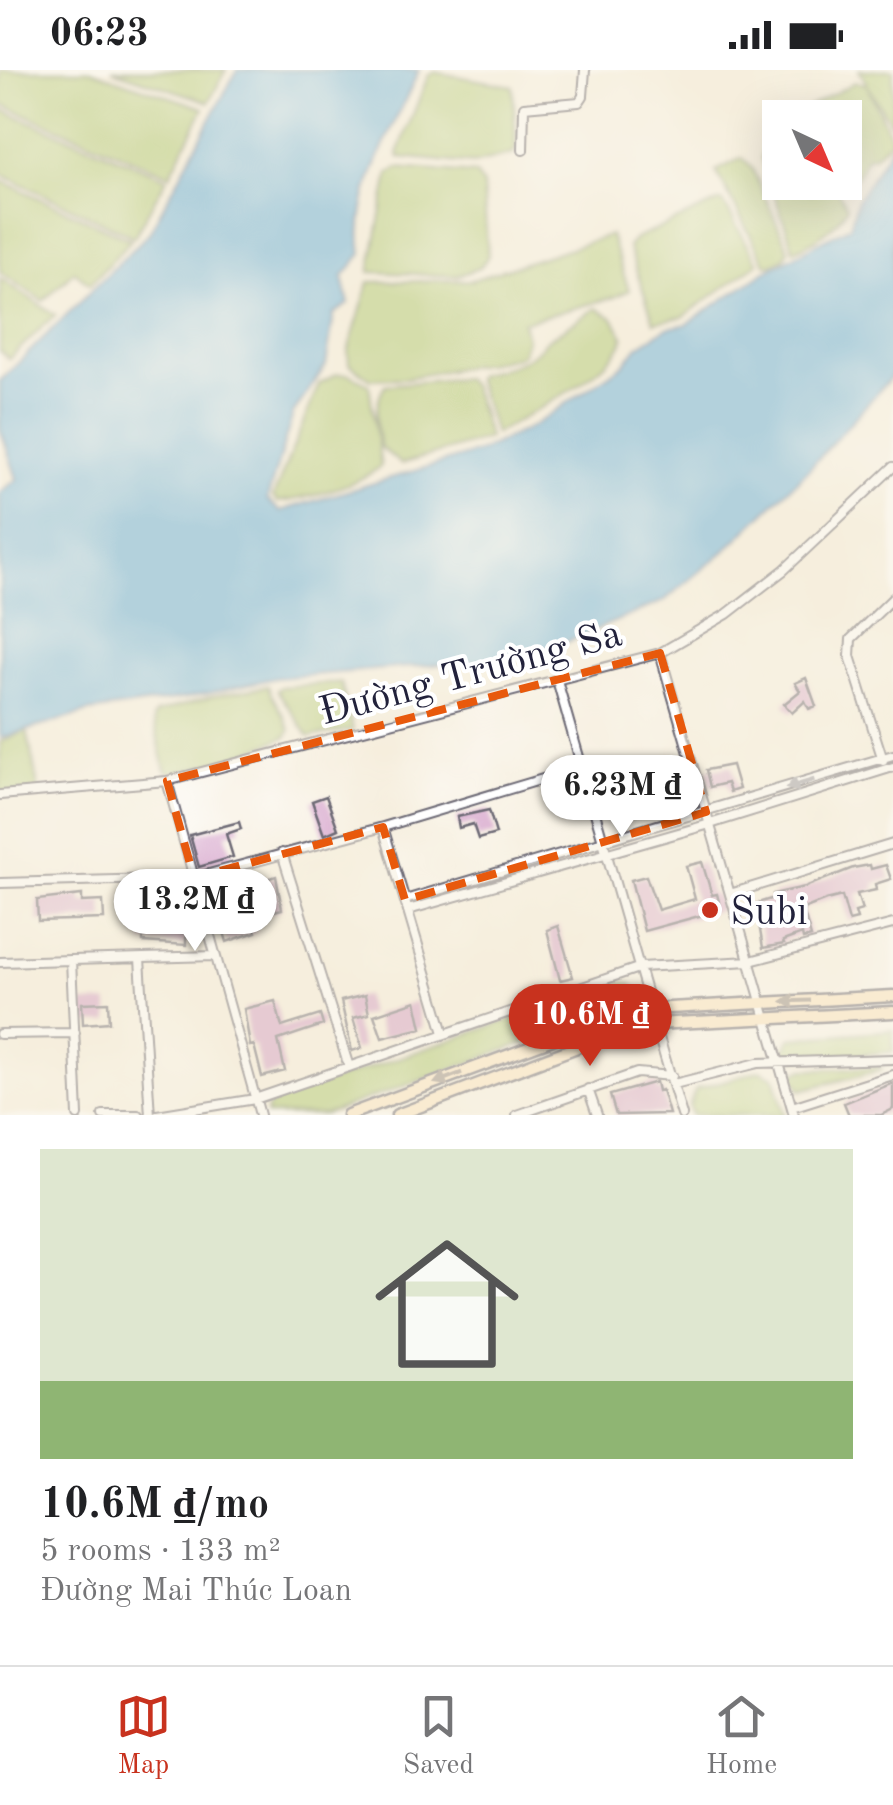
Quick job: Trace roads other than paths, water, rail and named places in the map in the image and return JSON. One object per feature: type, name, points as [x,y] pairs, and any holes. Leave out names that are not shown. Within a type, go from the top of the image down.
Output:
[{"type":"main road","points":[[348,1115],[585,1027],[651,1009],[893,996]]},
{"type":"main road","points":[[651,1009],[654,1024]]},
{"type":"main road","points":[[398,1115],[585,1044],[654,1024],[893,1012]]},
{"type":"street","points":[[523,150],[522,109],[579,102],[583,96],[584,70]]},
{"type":"street","name":"Đường Trường Sa","points":[[0,795],[167,782],[660,652],[727,614],[784,570],[893,467]]},
{"type":"street","points":[[408,910],[710,824],[889,768],[882,758],[850,656],[851,639],[893,598]]},
{"type":"street","points":[[660,652],[793,1111],[893,1075]]},
{"type":"street","points":[[558,680],[651,1009]]},
{"type":"street","points":[[405,900],[893,756]]},
{"type":"street","points":[[0,882],[194,878],[383,828],[583,767]]},
{"type":"street","points":[[167,782],[260,1115]]},
{"type":"street","points":[[383,828],[444,1033]]},
{"type":"street","points":[[730,894],[893,844]]},
{"type":"street","points":[[282,854],[350,1067]]},
{"type":"street","points":[[140,958],[153,1115],[255,1099],[642,967],[750,961],[893,924]]},
{"type":"street","points":[[0,962],[215,956]]},
{"type":"street","points":[[72,960],[78,1115]]},
{"type":"street","points":[[654,1024],[682,1115]]},
{"type":"street","points":[[0,1034],[75,1033]]},
{"type":"street","points":[[517,1115],[637,1074],[673,1080],[743,1065],[893,1059]]},
{"type":"street","points":[[588,1089],[597,1115]]},
{"type":"street","points":[[103,1115],[138,1115]]},
{"type":"water","points":[[237,70],[419,70],[369,183],[363,207],[362,254],[343,277],[349,304],[334,314],[326,365],[293,414],[267,500],[280,511],[481,451],[533,426],[624,364],[638,346],[667,328],[687,324],[764,272],[850,226],[857,200],[862,200],[862,192],[893,143],[893,375],[808,470],[726,550],[664,601],[559,645],[493,660],[275,678],[187,698],[89,712],[0,738],[0,492],[17,479],[0,428],[0,381],[149,233]]},
{"type":"place","name":"Subi","points":[[710,910]]}]
